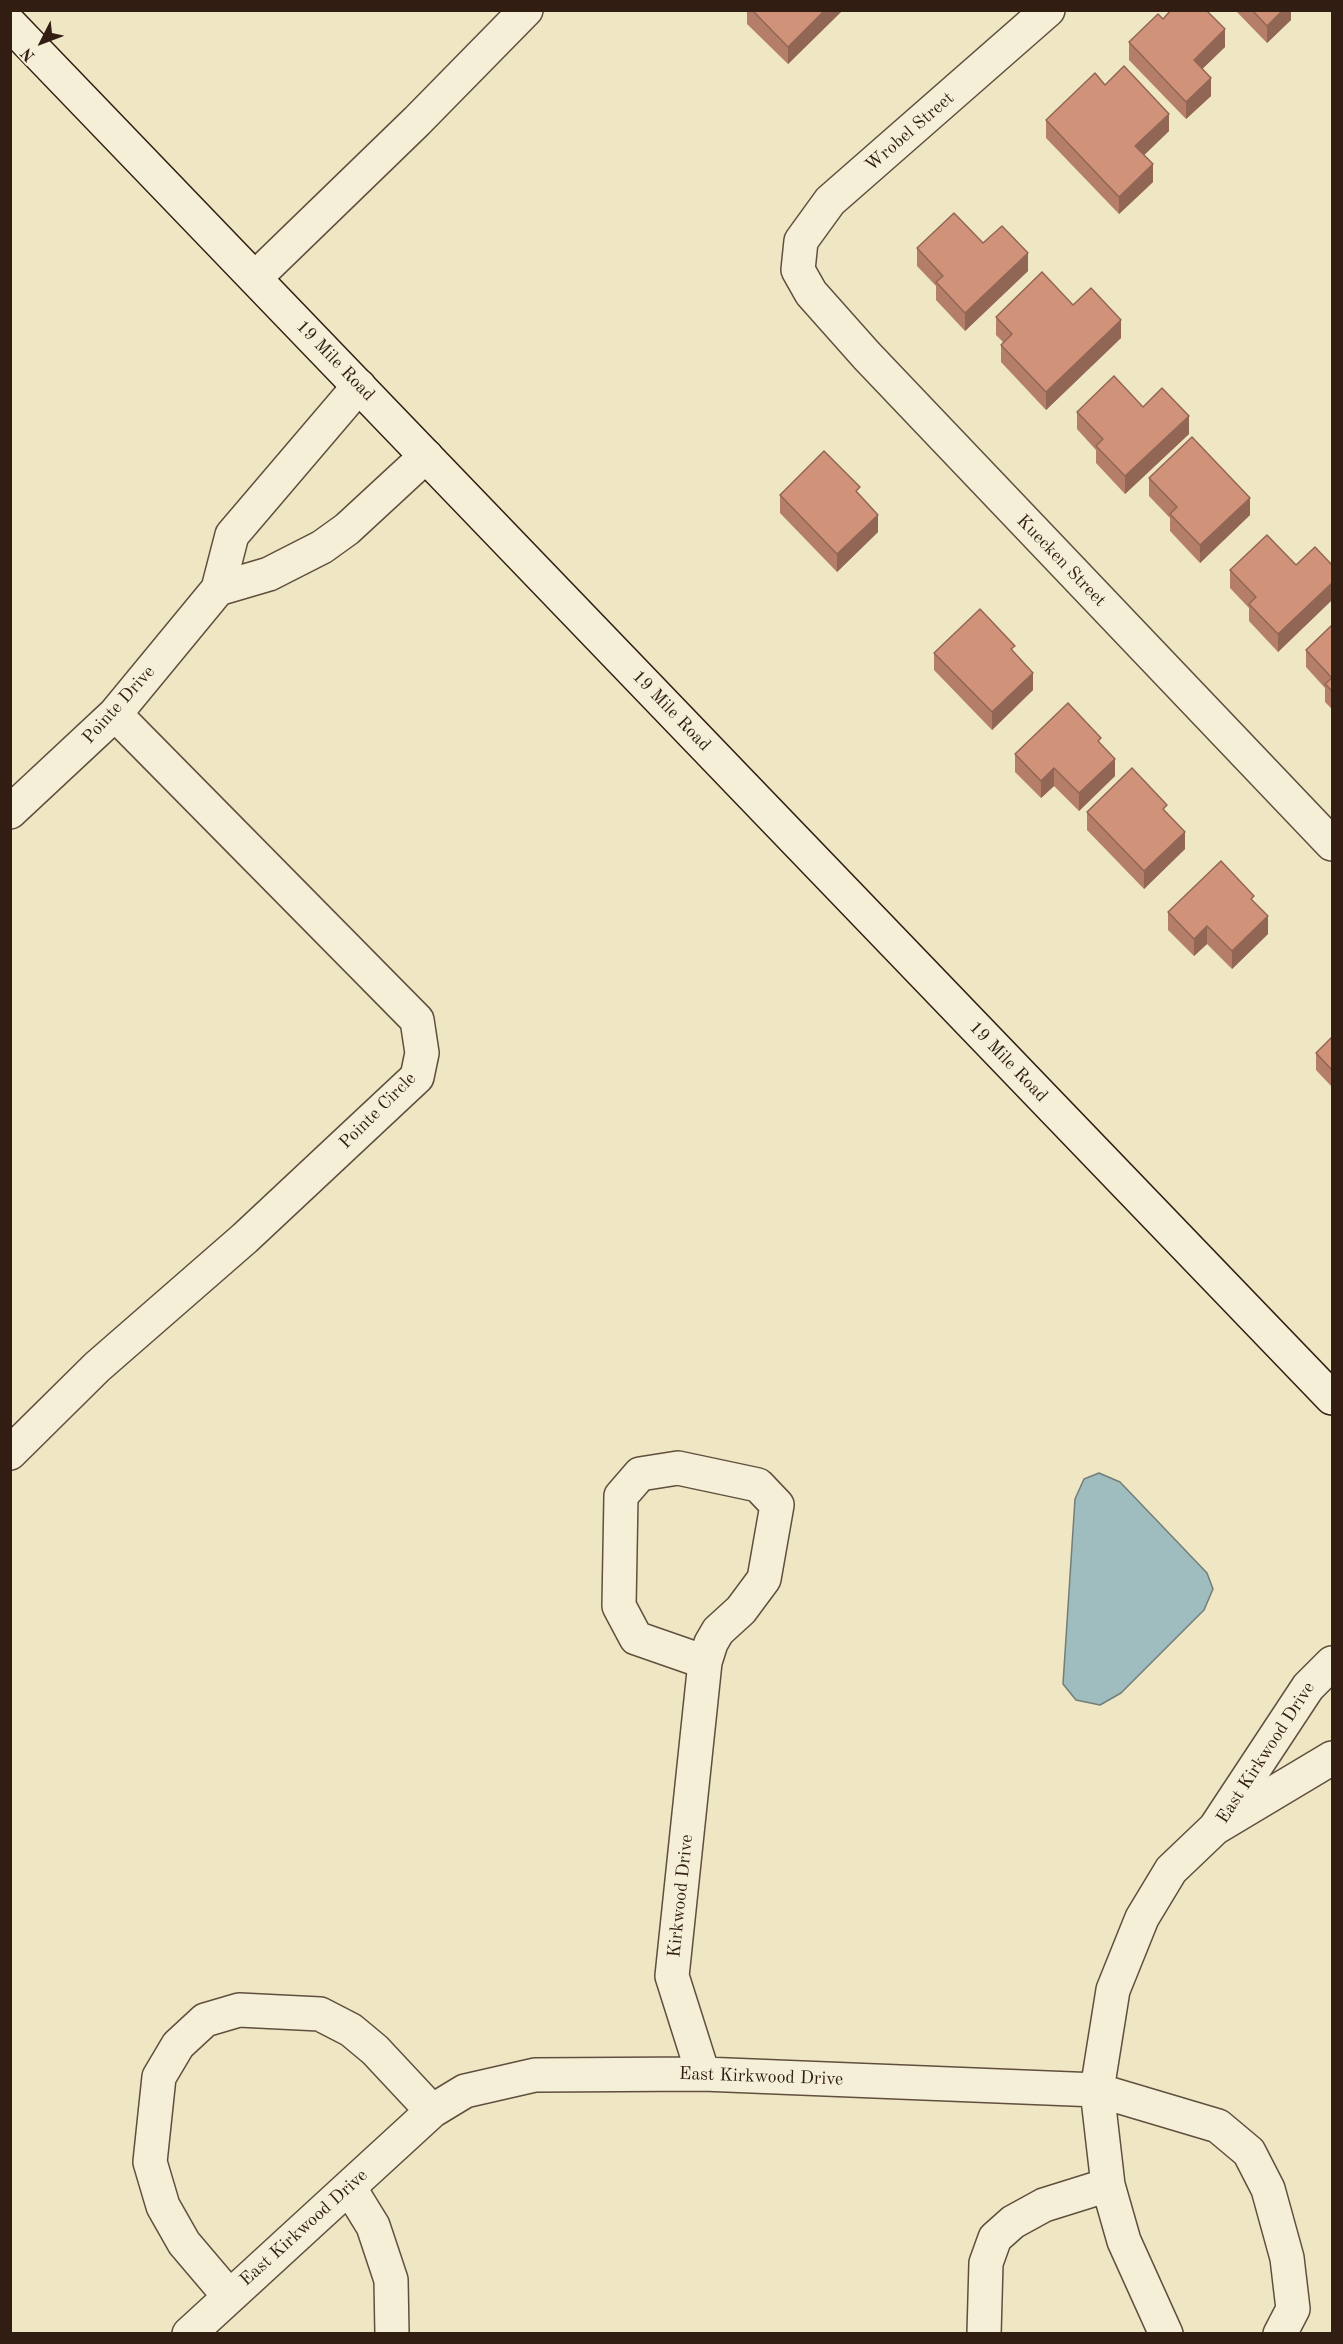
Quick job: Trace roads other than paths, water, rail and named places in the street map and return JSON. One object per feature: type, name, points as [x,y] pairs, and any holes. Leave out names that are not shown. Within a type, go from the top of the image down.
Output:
[{"type":"street","points":[[255,278],[417,121],[526,10]]},
{"type":"street","name":"Wrobel Street","points":[[798,270],[801,241],[830,201],[1048,10]]},
{"type":"street","name":"19 Mile Road","points":[[10,24],[1332,1398]]},
{"type":"street","name":"Kuecken Street","points":[[798,270],[811,293],[867,356],[1332,844]]},
{"type":"street","name":"Pointe Drive","points":[[10,812],[115,714],[218,589],[232,534],[359,386]]},
{"type":"street","points":[[218,589],[269,574],[322,547],[347,529],[426,456]]},
{"type":"street","name":"Pointe Circle","points":[[10,1454],[97,1367],[245,1238],[417,1077],[422,1053],[417,1020],[115,714]]},
{"type":"street","points":[[678,1468],[758,1485],[777,1505],[764,1579],[741,1610],[718,1630],[705,1662],[636,1638],[619,1606],[621,1496],[640,1474],[678,1468]]},
{"type":"street","name":"Kirkwood Drive","points":[[703,2074],[672,1976],[705,1662]]},
{"type":"street","name":"East Kirkwood Drive","points":[[1215,1828],[1308,1686],[1332,1663]]},
{"type":"street","name":"East Kirkwood Drive","points":[[1215,1828],[1332,1758]]},
{"type":"street","points":[[1166,2334],[1124,2241],[1108,2185],[1096,2090],[1113,1990],[1142,1918],[1171,1870],[1215,1828]]},
{"type":"street","name":"East Kirkwood Drive","points":[[229,2296],[184,2243],[164,2205],[150,2162],[159,2078],[178,2045],[184,2039],[205,2020],[239,2010],[320,2014],[351,2030],[375,2050],[432,2111]]},
{"type":"street","name":"East Kirkwood Drive","points":[[189,2334],[432,2111],[465,2091],[534,2075],[703,2074],[1096,2090]]},
{"type":"street","points":[[1096,2090],[1218,2126],[1249,2152],[1268,2189],[1287,2258],[1293,2309],[1280,2334]]},
{"type":"street","points":[[984,2334],[986,2263],[996,2238],[1013,2222],[1044,2205],[1108,2185]]},
{"type":"street","points":[[349,2187],[373,2226],[391,2280],[392,2334]]},
{"type":"water","points":[[1099,1473],[1120,1482],[1207,1573],[1213,1589],[1204,1610],[1121,1693],[1100,1705],[1076,1700],[1063,1684],[1075,1499],[1084,1479]]}]
